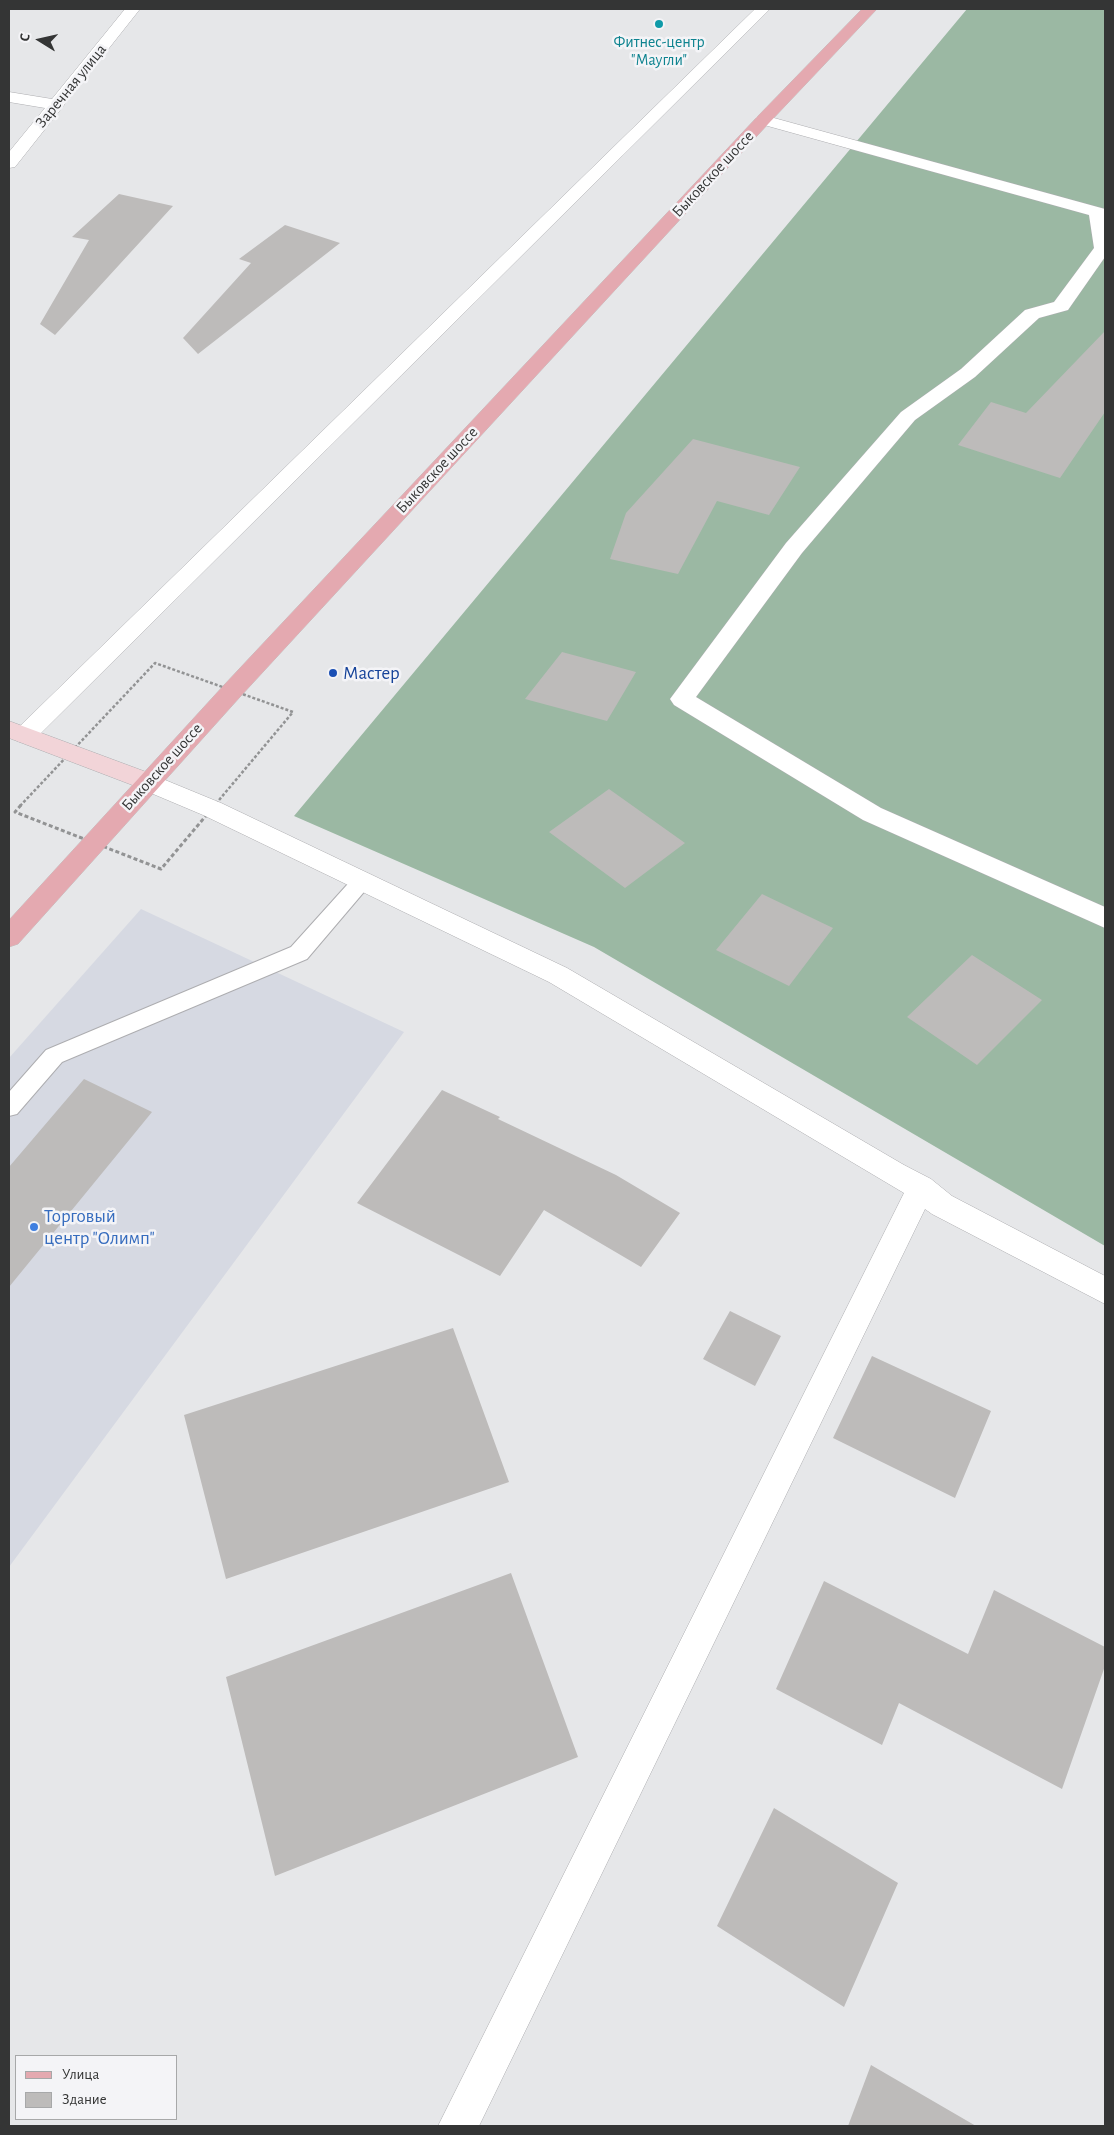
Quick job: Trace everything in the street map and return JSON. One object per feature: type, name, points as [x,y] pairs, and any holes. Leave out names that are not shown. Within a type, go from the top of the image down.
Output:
[{"type":"main road","name":"Быковское шоссе","points":[[9,936],[148,782],[762,120],[870,9]]},
{"type":"street","name":"Заречная улица","points":[[9,162],[133,9]]},
{"type":"street","points":[[763,9],[17,732],[148,782],[212,809],[558,975],[877,1164],[921,1188],[942,1205],[1105,1291]]},
{"type":"street","points":[[9,97],[56,105]]},
{"type":"street","points":[[762,120],[1101,213],[1103,248],[1062,306],[1032,314],[968,373],[908,416],[794,548],[682,699],[872,814],[1105,918]]},
{"type":"street","points":[[458,2126],[921,1188]]},
{"type":"lane","points":[[9,1107],[54,1056],[299,953],[362,881]]},
{"type":"shaded area","points":[[141,909],[404,1032],[9,1567],[9,1058]]},
{"type":"green space","points":[[967,9],[1105,9],[1105,1246],[594,947],[294,816]]},
{"type":"building","points":[[119,194],[173,206],[55,335],[40,324],[89,240],[72,237]]},
{"type":"building","points":[[285,225],[340,243],[198,354],[183,338],[251,263],[239,259]]},
{"type":"building","points":[[1105,331],[1105,412],[1060,478],[958,445],[991,402],[1026,413]]},
{"type":"building","points":[[693,439],[800,467],[769,515],[717,501],[678,574],[610,559],[626,513]]},
{"type":"building","points":[[562,652],[636,672],[607,721],[525,699]]},
{"type":"building","points":[[609,789],[685,843],[625,888],[549,832]]},
{"type":"building","points":[[762,894],[833,928],[789,986],[716,950]]},
{"type":"building","points":[[972,955],[1042,1000],[977,1065],[907,1017]]},
{"type":"building","name":"Торговый центр \"Олимп\"","points":[[84,1079],[152,1112],[9,1287],[9,1167]]},
{"type":"building","points":[[442,1090],[616,1175],[680,1213],[641,1267],[544,1210],[500,1276],[357,1203]]},
{"type":"building","points":[[730,1311],[781,1336],[755,1386],[703,1359]]},
{"type":"building","points":[[453,1328],[509,1482],[226,1579],[184,1415]]},
{"type":"building","points":[[872,1356],[991,1411],[955,1498],[833,1438]]},
{"type":"building","points":[[511,1573],[578,1757],[275,1876],[226,1677]]},
{"type":"building","points":[[824,1581],[968,1654],[994,1590],[1105,1647],[1105,1666],[1062,1789],[899,1703],[882,1745],[776,1689]]},
{"type":"building","points":[[774,1808],[898,1883],[844,2007],[717,1926]]},
{"type":"building","points":[[871,2065],[976,2126],[848,2126]]},
{"type":"place","name":"Фитнес-центр \"Маугли\"","points":[[659,24]]},
{"type":"place","name":"Мастер","points":[[333,673]]},
{"type":"place","name":"Торговый центр \"Олимп\"","points":[[34,1227]]}]
